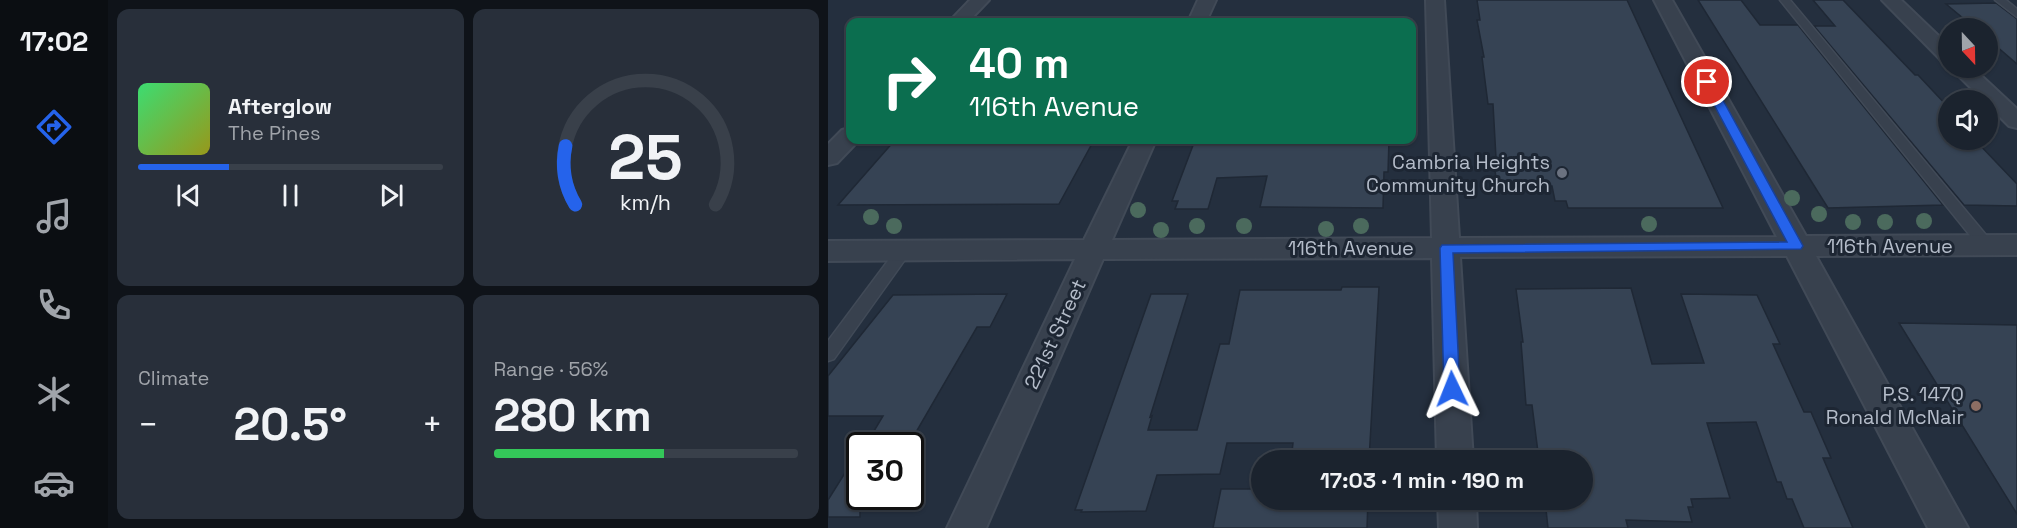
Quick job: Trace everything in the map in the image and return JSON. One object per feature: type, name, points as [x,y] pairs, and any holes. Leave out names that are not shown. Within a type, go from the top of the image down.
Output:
[{"type":"street","points":[[962,18],[980,0]]},
{"type":"street","points":[[1199,18],[1207,0]]},
{"type":"street","points":[[1436,0],[1455,450]]},
{"type":"street","points":[[1663,0],[1949,528]]},
{"type":"street","points":[[1891,0],[1938,46]]},
{"type":"street","points":[[1972,78],[2017,121]]},
{"type":"street","points":[[828,158],[846,139]]},
{"type":"street","name":"221st Street","points":[[966,528],[1142,144]]},
{"type":"street","name":"116th Avenue","points":[[828,250],[2017,245]]},
{"type":"street","points":[[1457,510],[1458,528]]},
{"type":"lane","points":[[1785,0],[1986,246]]},
{"type":"lane","points":[[2000,0],[2017,14]]},
{"type":"lane","points":[[828,354],[904,250]]},
{"type":"building","points":[[1477,0],[1627,0],[1723,208],[1568,208],[1566,201],[1555,201],[1552,186],[1497,186],[1494,162],[1496,158],[1493,104],[1488,104],[1482,57],[1484,57],[1477,20],[1480,20]]},
{"type":"building","points":[[1698,0],[1741,0],[1760,25],[1798,25],[1943,205],[1828,208]]},
{"type":"building","points":[[1813,0],[1843,0],[1915,75],[1918,75],[1938,96],[1938,150],[1985,150],[2017,184],[2017,206],[1964,205],[1814,26],[1835,26]]},
{"type":"building","points":[[1996,3],[2017,19],[2017,64],[1998,48],[1998,18],[1963,18],[1946,4]]},
{"type":"building","points":[[891,144],[1092,144],[1059,204],[838,205]]},
{"type":"building","points":[[1193,144],[1389,144],[1388,172],[1384,172],[1383,208],[1260,207],[1267,176],[1217,178],[1208,209],[1175,209],[1178,201],[1172,201]]},
{"type":"building","points":[[1342,287],[1379,287],[1370,450],[1292,450],[1293,443],[1227,443],[1220,474],[1157,475],[1146,511],[1081,512],[1082,510],[1075,510],[1151,294],[1188,294],[1148,430],[1197,430],[1220,344],[1229,344],[1240,290],[1341,290]]},
{"type":"building","points":[[1631,288],[1652,364],[1704,363],[1681,294],[1757,295],[1780,344],[1773,344],[1804,412],[1811,412],[1831,458],[1823,458],[1853,528],[1804,528],[1792,499],[1787,499],[1781,482],[1777,482],[1756,422],[1707,423],[1730,498],[1691,499],[1693,507],[1688,507],[1692,522],[1626,520],[1628,528],[1548,528],[1546,510],[1593,510],[1593,450],[1538,450],[1532,405],[1526,405],[1521,342],[1523,342],[1516,289]]},
{"type":"building","points":[[1007,294],[990,327],[977,327],[916,432],[873,432],[883,416],[828,416],[828,376],[893,295]]},
{"type":"building","points":[[1899,323],[2017,325],[2017,514]]},
{"type":"building","points":[[846,471],[846,510],[860,510],[860,517],[828,517],[828,500]]},
{"type":"building","points":[[1221,489],[1251,489],[1251,510],[1368,510],[1367,528],[1213,528]]},
{"type":"place","name":"Cambria Heights Community Church","points":[[1562,173]]},
{"type":"place","name":"P.S. 147Q Ronald McNair","points":[[1976,406]]},
{"type":"route","points":[[1452,389],[1446,248],[1796,246],[1707,82]]}]
